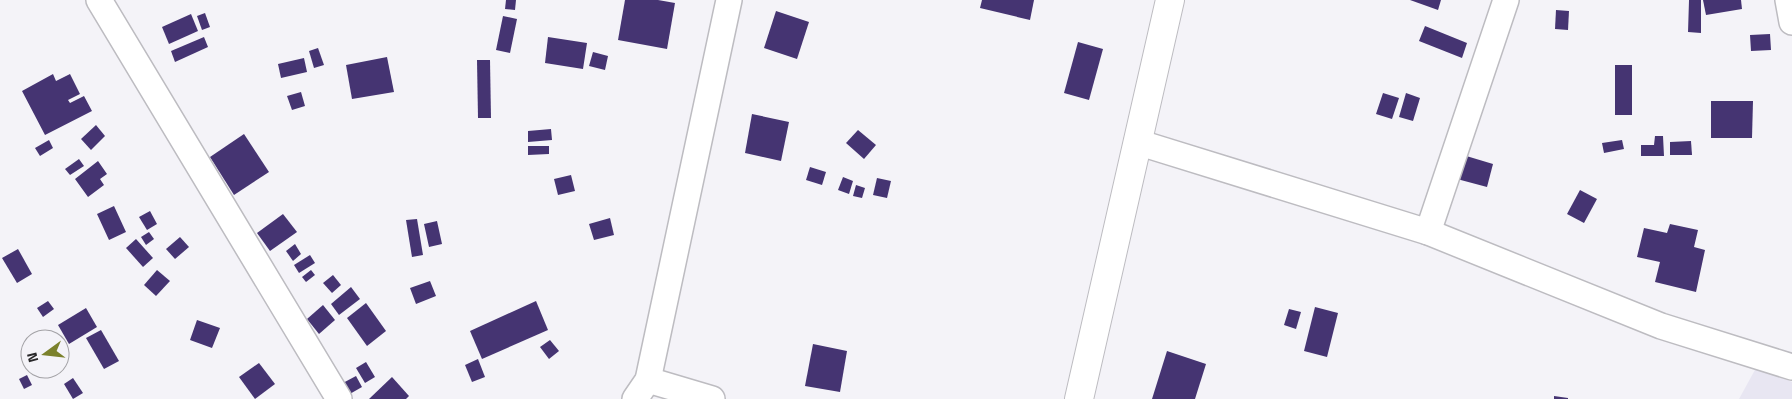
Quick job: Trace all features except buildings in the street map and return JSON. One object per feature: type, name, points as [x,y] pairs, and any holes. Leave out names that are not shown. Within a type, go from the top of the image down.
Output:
[{"type":"street","points":[[99,0],[339,399]]},
{"type":"street","points":[[712,399],[642,389],[729,0]]},
{"type":"street","points":[[1079,399],[1170,0]]},
{"type":"street","points":[[1428,232],[1506,0]]},
{"type":"street","points":[[1788,0],[1792,22]]},
{"type":"street","points":[[1137,142],[1428,232],[1661,326],[1792,367]]},
{"type":"shaded area","points":[[1756,368],[1792,382],[1792,399],[1739,399]]}]
